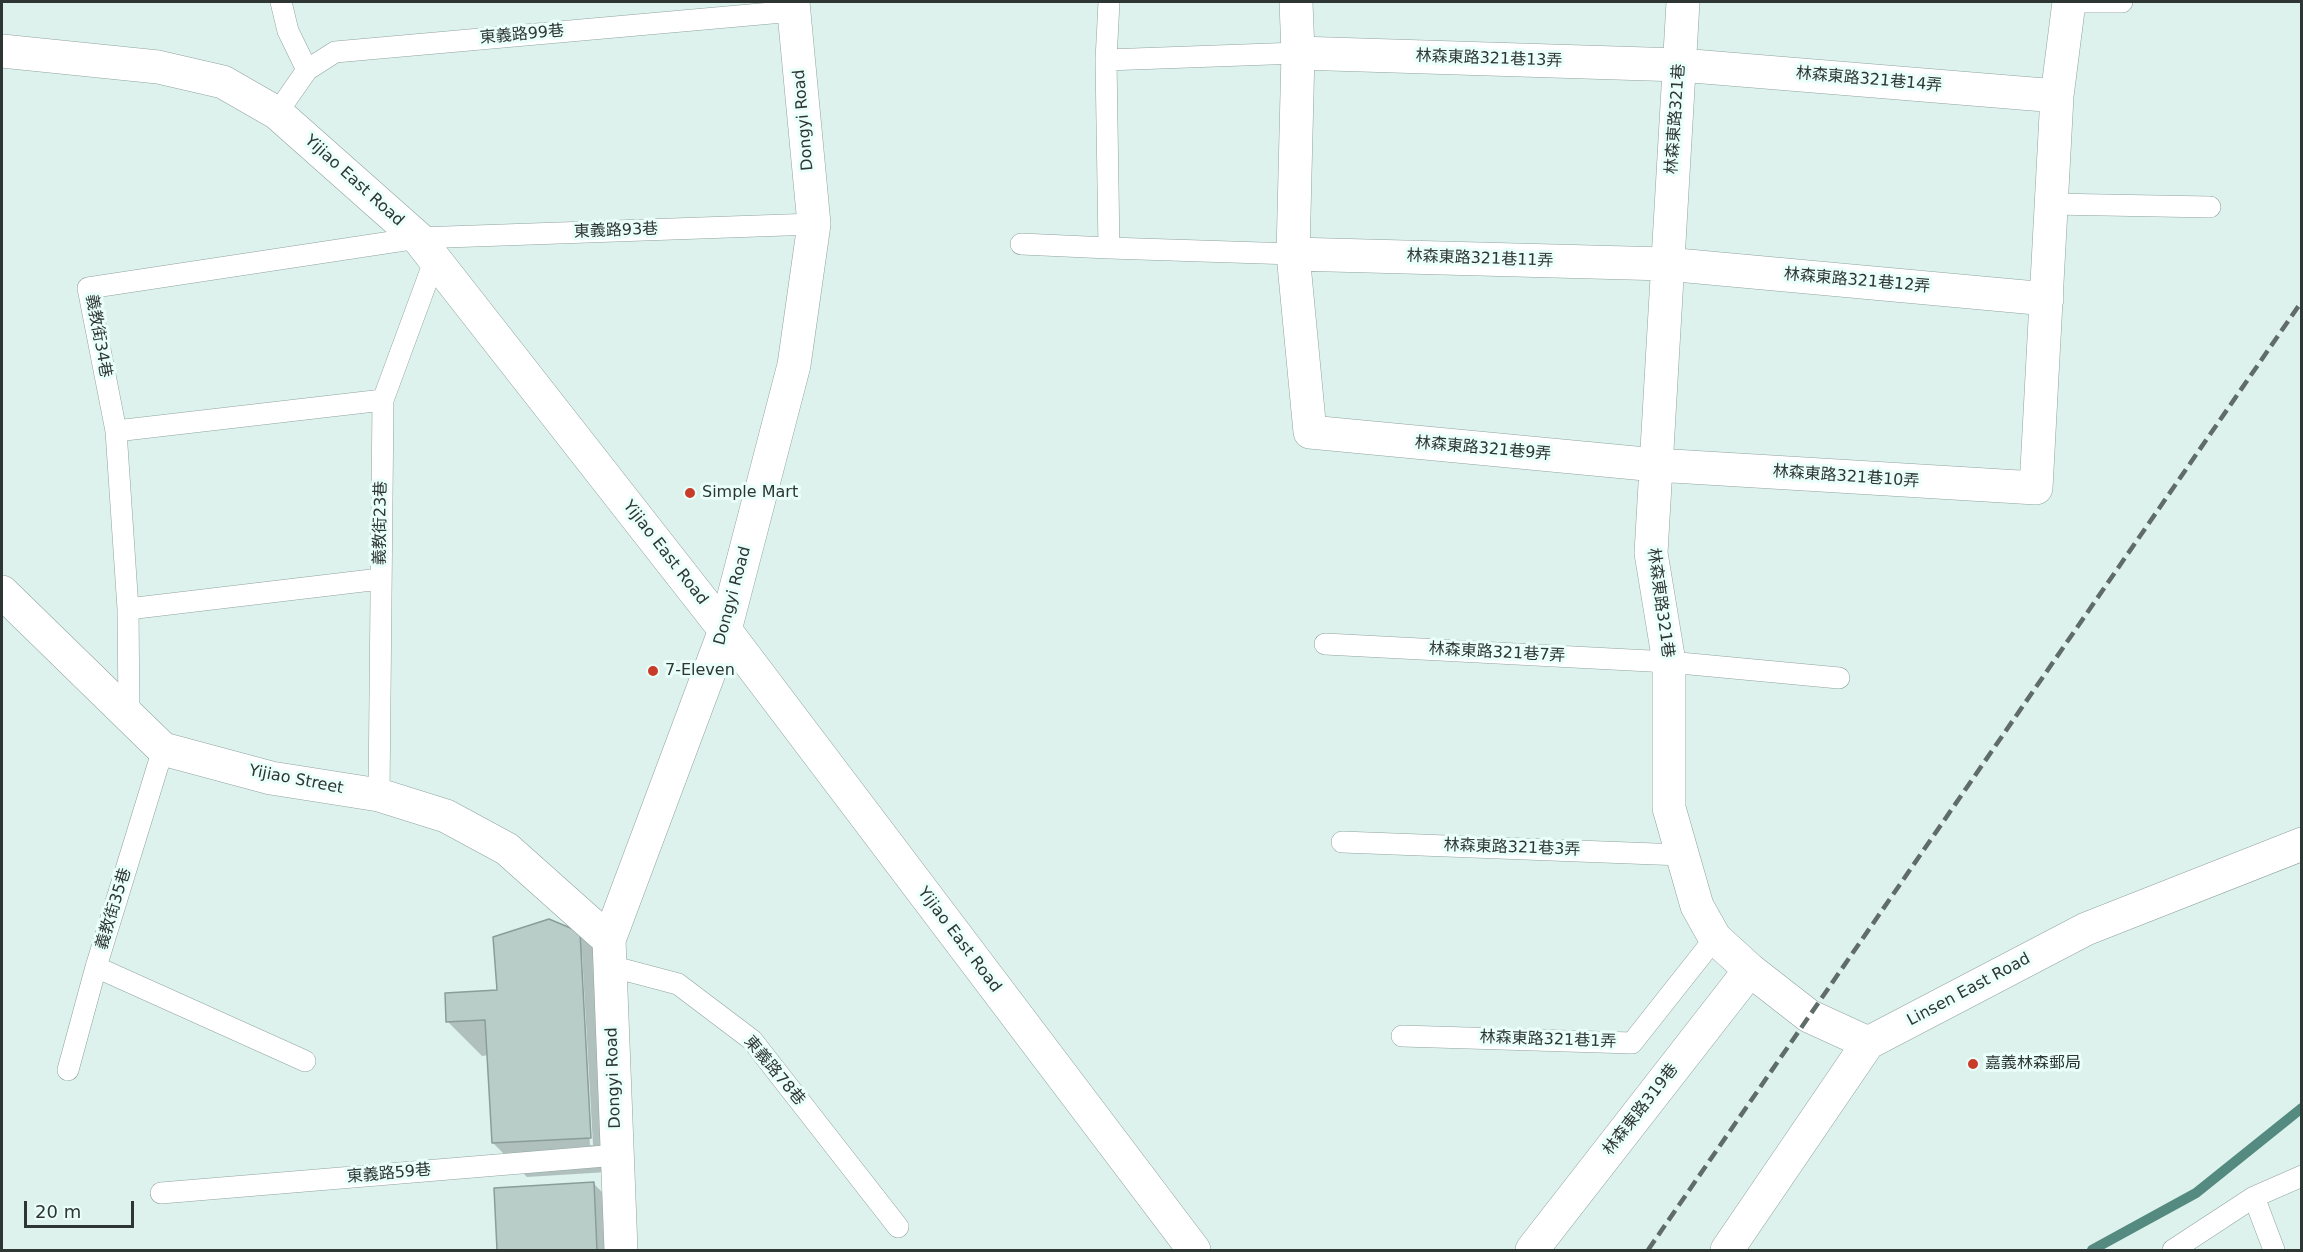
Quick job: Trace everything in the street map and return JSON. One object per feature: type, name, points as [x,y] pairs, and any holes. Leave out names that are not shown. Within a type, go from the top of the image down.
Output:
[{"type":"street","points":[[1293,254],[1298,52],[1296,2]]},
{"type":"street","name":"林森東路321巷","points":[[1683,2],[1651,553],[1669,662],[1669,808],[1697,906],[1715,938],[1750,970],[1809,1016],[1868,1043]]},
{"type":"street","points":[[2047,299],[2057,96],[2069,2]]},
{"type":"street","name":"Dongyi Road","points":[[621,1251],[610,953],[725,630],[794,364],[814,224],[794,6]]},
{"type":"street","name":"Yijiao East Road","points":[[2,51],[158,67],[223,82],[277,113],[426,249],[725,630],[1194,1251]]},
{"type":"street","name":"林森東路321巷13弄","points":[[1298,52],[1680,65]]},
{"type":"street","name":"林森東路321巷14弄","points":[[1680,65],[2057,96]]},
{"type":"street","name":"林森東路321巷11弄","points":[[1293,254],[1666,264]]},
{"type":"street","name":"林森東路321巷9弄","points":[[1293,254],[1310,432],[1656,465]]},
{"type":"street","name":"林森東路321巷12弄","points":[[1666,264],[2047,299]]},
{"type":"street","name":"林森東路321巷10弄","points":[[1656,465],[2036,488],[2047,299]]},
{"type":"street","name":"Yijiao Street","points":[[4,600],[163,749],[271,778],[379,795],[446,816],[507,849],[610,953]]},
{"type":"street","name":"Linsen East Road","points":[[1728,1251],[1868,1043],[2086,929],[2301,843]]},
{"type":"street","name":"林森東路319巷","points":[[1532,1251],[1750,970]]},
{"type":"lane","points":[[280,2],[288,32],[307,70]]},
{"type":"lane","points":[[1108,248],[1106,60],[1109,2]]},
{"type":"lane","points":[[2069,2],[2122,2]]},
{"type":"lane","name":"東義路99巷","points":[[277,113],[307,70],[334,52],[794,6]]},
{"type":"lane","points":[[1106,60],[1298,52]]},
{"type":"lane","points":[[2051,204],[2210,207]]},
{"type":"lane","name":"東義路93巷","points":[[426,249],[814,224]]},
{"type":"lane","points":[[1021,244],[1293,254]]},
{"type":"lane","name":"義教街23巷","points":[[379,795],[383,400],[426,249]]},
{"type":"lane","name":"義教街34巷","points":[[129,716],[128,609],[116,431],[88,288],[426,249]]},
{"type":"lane","points":[[116,431],[383,400]]},
{"type":"lane","points":[[128,609],[380,579]]},
{"type":"lane","name":"林森東路321巷7弄","points":[[1325,644],[1669,662],[1839,678]]},
{"type":"lane","name":"義教街35巷","points":[[68,1070],[96,967],[163,749]]},
{"type":"lane","name":"林森東路321巷3弄","points":[[1342,842],[1682,855]]},
{"type":"lane","name":"林森東路321巷1弄","points":[[1402,1036],[1632,1043],[1715,938]]},
{"type":"lane","name":"東義路78巷","points":[[610,953],[678,984],[752,1040],[898,1227]]},
{"type":"lane","points":[[96,967],[305,1061]]},
{"type":"lane","name":"東義路59巷","points":[[161,1193],[617,1155]]},
{"type":"lane","points":[[2173,1251],[2254,1197],[2301,1176]]},
{"type":"lane","points":[[2254,1197],[2274,1251]]},
{"type":"building","points":[[549,919],[580,932],[591,1138],[492,1143],[485,1020],[446,1022],[445,993],[497,990],[493,937]]},
{"type":"building","points":[[594,1182],[597,1250],[497,1250],[494,1188]]},
{"type":"waterway","points":[[2092,1250],[2196,1193],[2302,1108]]},
{"type":"railway","points":[[1648,1250],[2302,301]]},
{"type":"place","name":"Simple Mart","points":[[690,493]]},
{"type":"place","name":"7-Eleven","points":[[653,671]]},
{"type":"place","name":"嘉義林森郵局","points":[[1973,1064]]}]
